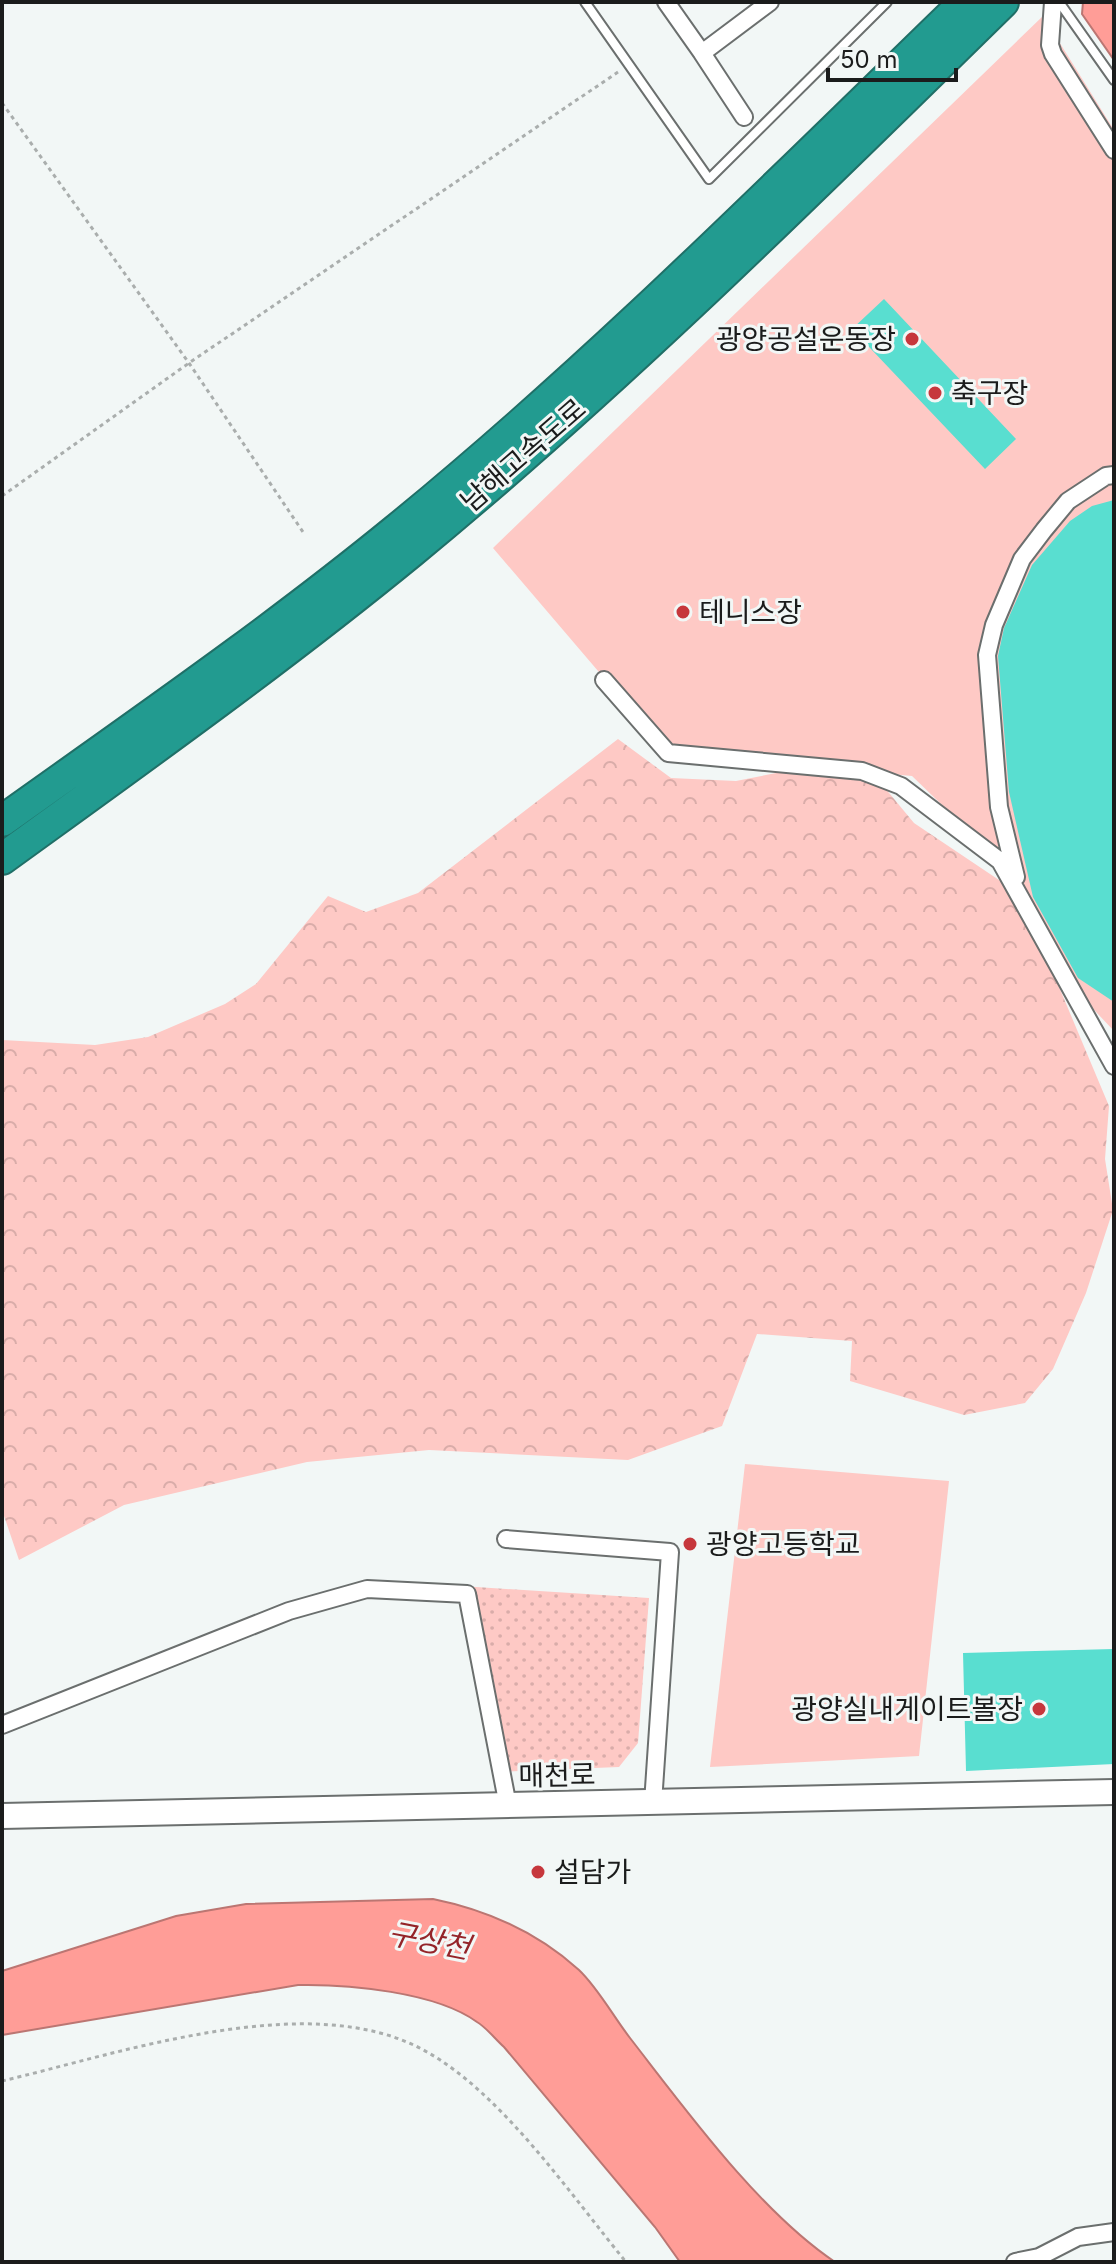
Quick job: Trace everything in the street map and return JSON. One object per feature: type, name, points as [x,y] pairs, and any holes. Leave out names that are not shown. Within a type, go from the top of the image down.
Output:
[{"type":"highway","name":"남해고속도로","points":[[2,821],[224,663],[455,480],[538,410],[966,14],[1003,2]]},
{"type":"highway","name":"남해고속도로","points":[[2,859],[241,685],[411,552],[672,322],[966,14]]},
{"type":"main road","name":"매천로","points":[[2,1816],[1114,1792]]},
{"type":"street","points":[[666,2],[744,117]]},
{"type":"street","points":[[702,53],[770,2]]},
{"type":"street","points":[[1053,2],[1050,45],[1053,54],[1114,150]]},
{"type":"street","points":[[1020,894],[999,807],[988,681],[990,640],[1006,592],[1022,559],[1068,501],[1111,473]]},
{"type":"street","points":[[604,680],[668,753],[862,771],[901,786],[983,844],[1000,861],[1020,894],[1114,1066]]},
{"type":"street","points":[[506,1539],[670,1552],[653,1803]]},
{"type":"street","points":[[2,1725],[289,1611],[367,1589],[467,1594],[508,1806]]},
{"type":"street","points":[[1015,2262],[1039,2257],[1078,2237],[1114,2232]]},
{"type":"lane","points":[[585,2],[709,179],[887,2]]},
{"type":"lane","points":[[1059,2],[1114,80]]},
{"type":"path","points":[[2,496],[189,363],[628,65]]},
{"type":"path","points":[[2,103],[189,363],[305,535]]},
{"type":"path","points":[[2,2081],[215,2031],[299,2024],[365,2028],[427,2051],[500,2111],[626,2262]]},
{"type":"green space","name":"광양공설운동장","points":[[1043,16],[1114,130],[1114,1031],[1063,977],[1018,878],[912,776],[668,753],[493,548]]},
{"type":"green space","points":[[618,739],[671,778],[736,781],[812,766],[875,776],[914,823],[1020,894],[1109,1106],[1105,1159],[1113,1210],[1086,1293],[1053,1369],[1025,1403],[964,1415],[850,1381],[852,1341],[757,1334],[722,1426],[628,1460],[429,1450],[307,1462],[124,1505],[19,1560],[2,1510],[2,1040],[95,1045],[148,1037],[225,1004],[256,984],[328,896],[366,912],[418,893]]},
{"type":"green space","points":[[745,1464],[949,1481],[919,1756],[710,1767]]},
{"type":"green space","points":[[461,1586],[649,1598],[638,1743],[619,1767],[495,1772]]},
{"type":"water","points":[[1083,2],[1114,2],[1114,60],[1082,14]]},
{"type":"water","name":"구상천","points":[[433,1899],[473,1909],[510,1924],[546,1944],[579,1970],[725,2158],[779,2216],[835,2262],[680,2262],[655,2227],[504,2047],[481,2024],[439,2003],[366,1988],[298,1985],[2,2035],[2,1971],[176,1916],[246,1904]]},
{"type":"building","points":[[884,299],[1016,439],[985,469],[852,329]]},
{"type":"building","points":[[1114,500],[1114,1002],[1078,978],[1033,897],[1009,792],[998,656],[1004,628],[1032,565],[1070,521],[1092,506]]},
{"type":"building","name":"광양실내게이트볼장","points":[[1114,1649],[1114,1764],[966,1771],[963,1653]]},
{"type":"place","name":"광양공설운동장","points":[[912,339]]},
{"type":"place","name":"축구장","points":[[935,393]]},
{"type":"place","name":"테니스장","points":[[683,612]]},
{"type":"place","name":"광양고등학교","points":[[690,1544]]},
{"type":"place","name":"광양실내게이트볼장","points":[[1039,1709]]},
{"type":"place","name":"설담가","points":[[538,1872]]}]
